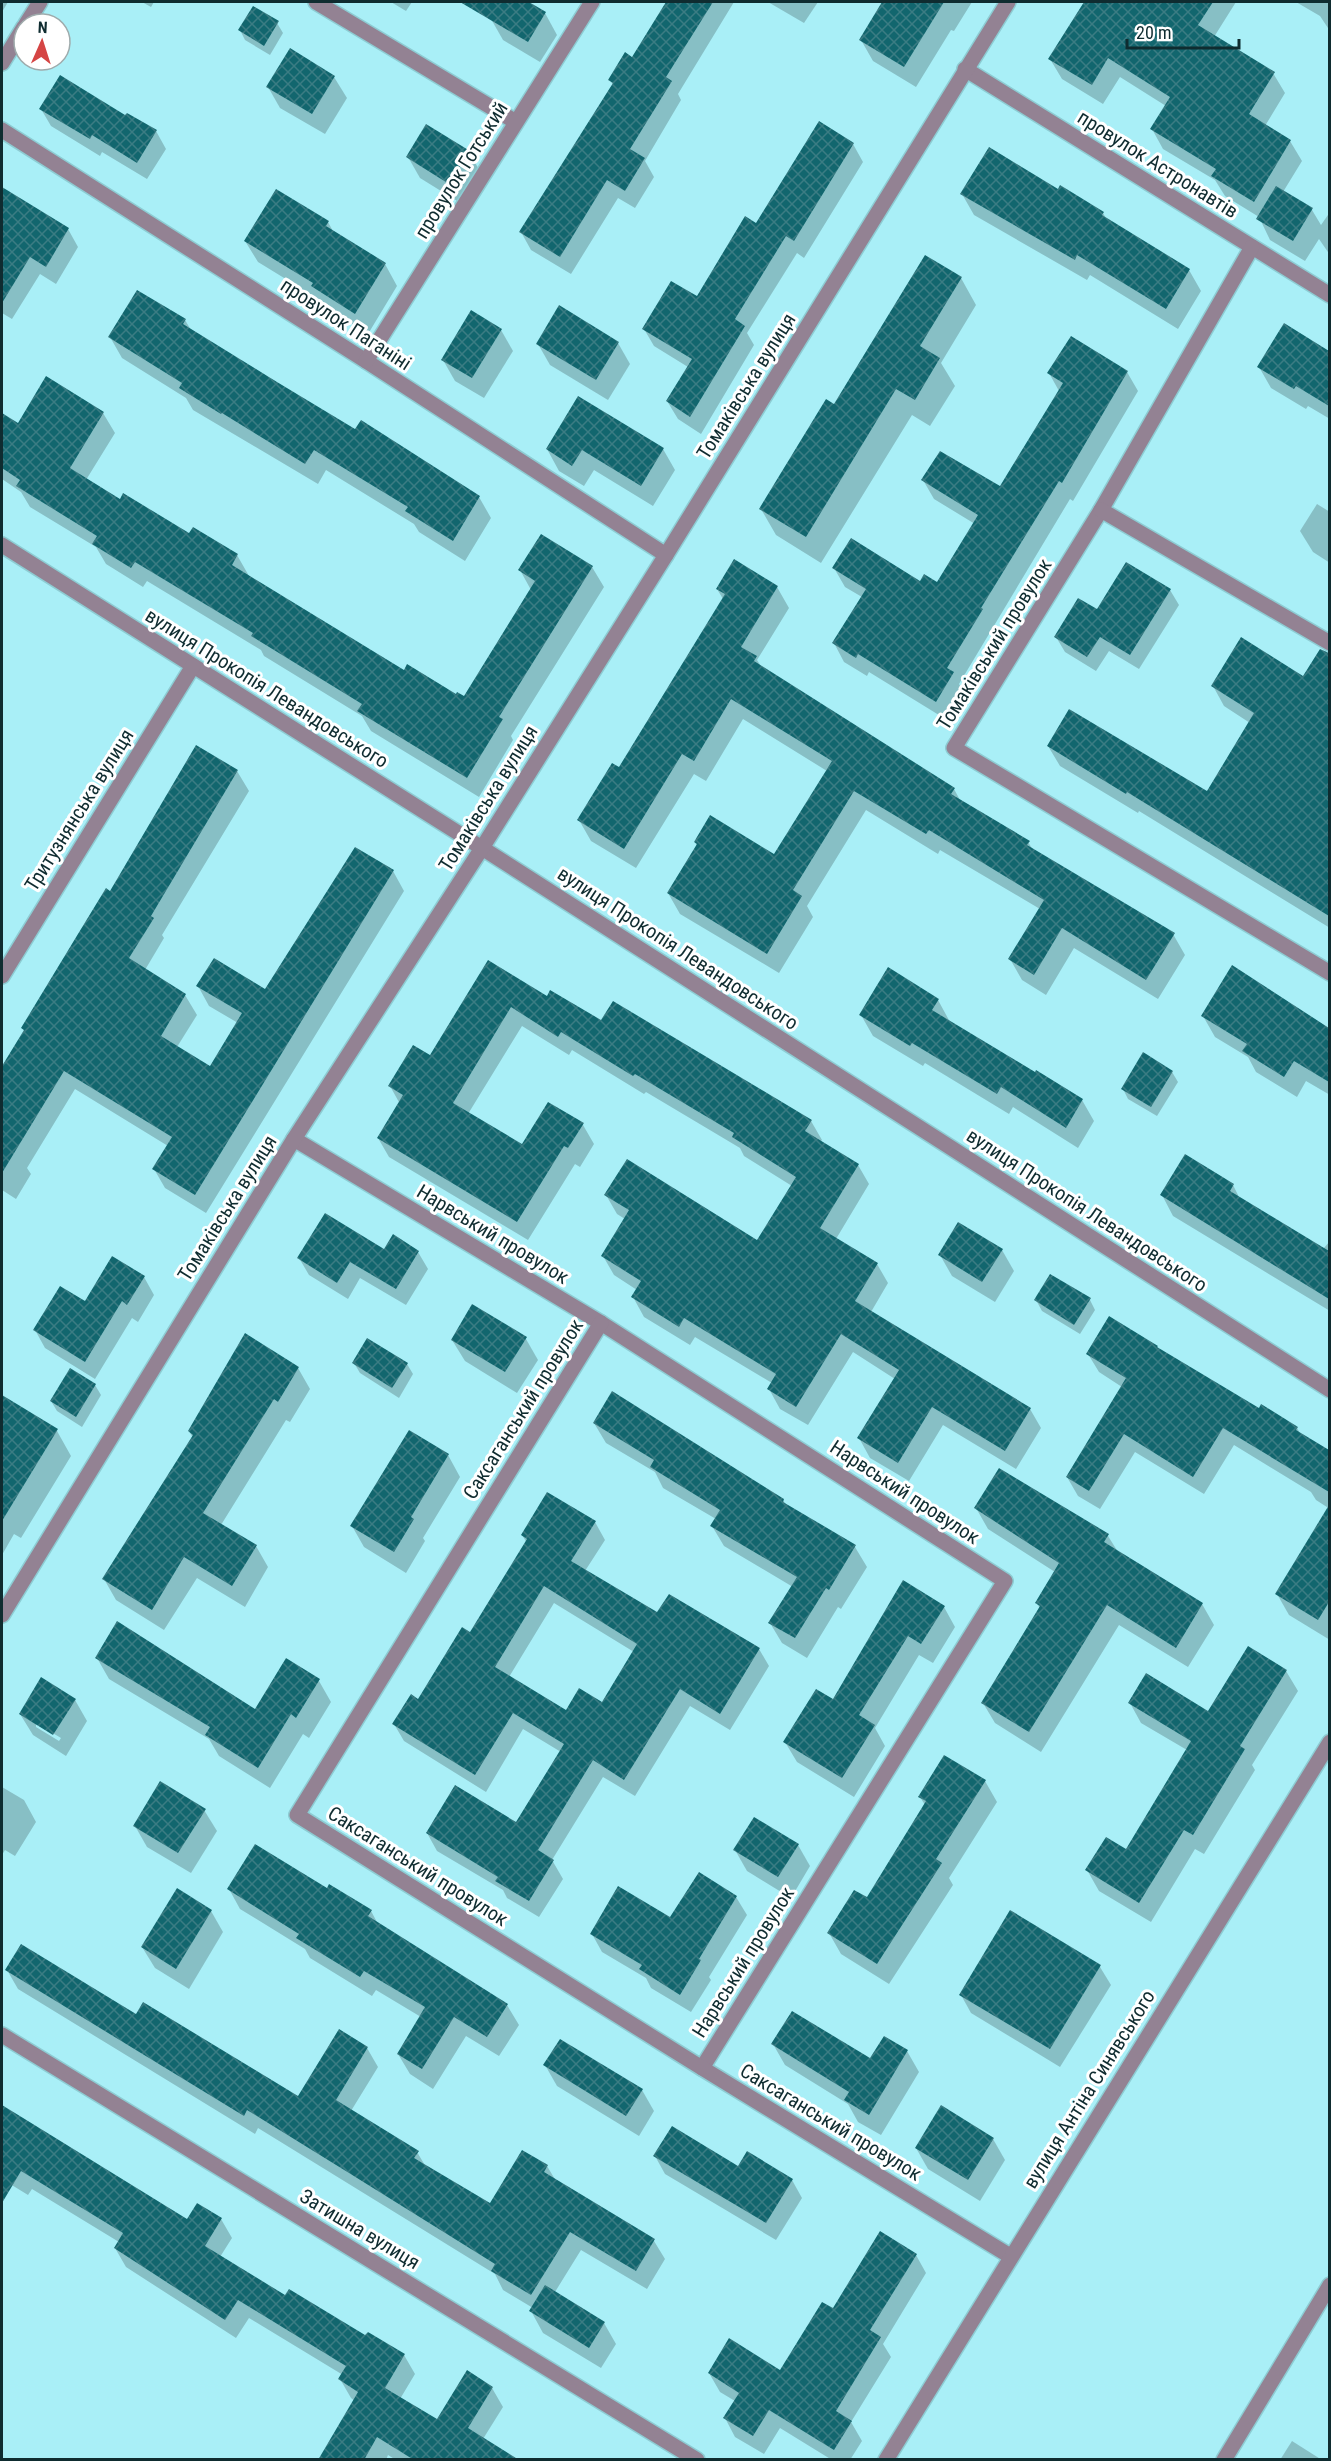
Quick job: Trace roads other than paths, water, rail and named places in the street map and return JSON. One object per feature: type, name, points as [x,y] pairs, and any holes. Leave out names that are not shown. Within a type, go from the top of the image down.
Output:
[{"type":"street","points":[[316,2],[516,122]]},
{"type":"street","name":"провулок Готський","points":[[366,361],[592,2]]},
{"type":"street","name":"Томаківська вулиця","points":[[2,1615],[294,1139],[482,848],[666,555],[1008,2]]},
{"type":"street","points":[[2,63],[12,47]]},
{"type":"street","name":"провулок Астронавтів","points":[[965,69],[1329,295]]},
{"type":"street","name":"провулок Паганіні","points":[[2,130],[666,555]]},
{"type":"street","name":"Томаківський провулок","points":[[1252,247],[1101,510],[954,748],[1329,973]]},
{"type":"street","points":[[1101,510],[1329,643]]},
{"type":"street","name":"вулиця Прокопія Левандовського","points":[[2,545],[482,848],[1329,1390]]},
{"type":"street","name":"Тритузнянська вулиця","points":[[2,976],[8,953],[193,666]]},
{"type":"street","name":"Нарвський провулок","points":[[294,1139],[601,1323],[1005,1581],[702,2068]]},
{"type":"street","name":"Саксаганський провулок","points":[[601,1323],[297,1815],[702,2068],[1010,2256]]},
{"type":"street","name":"вулиця Антіна Синявського","points":[[886,2460],[1329,1742]]},
{"type":"street","name":"Затишна вулиця","points":[[2,2035],[697,2460]]},
{"type":"street","points":[[1224,2460],[1329,2285]]}]
